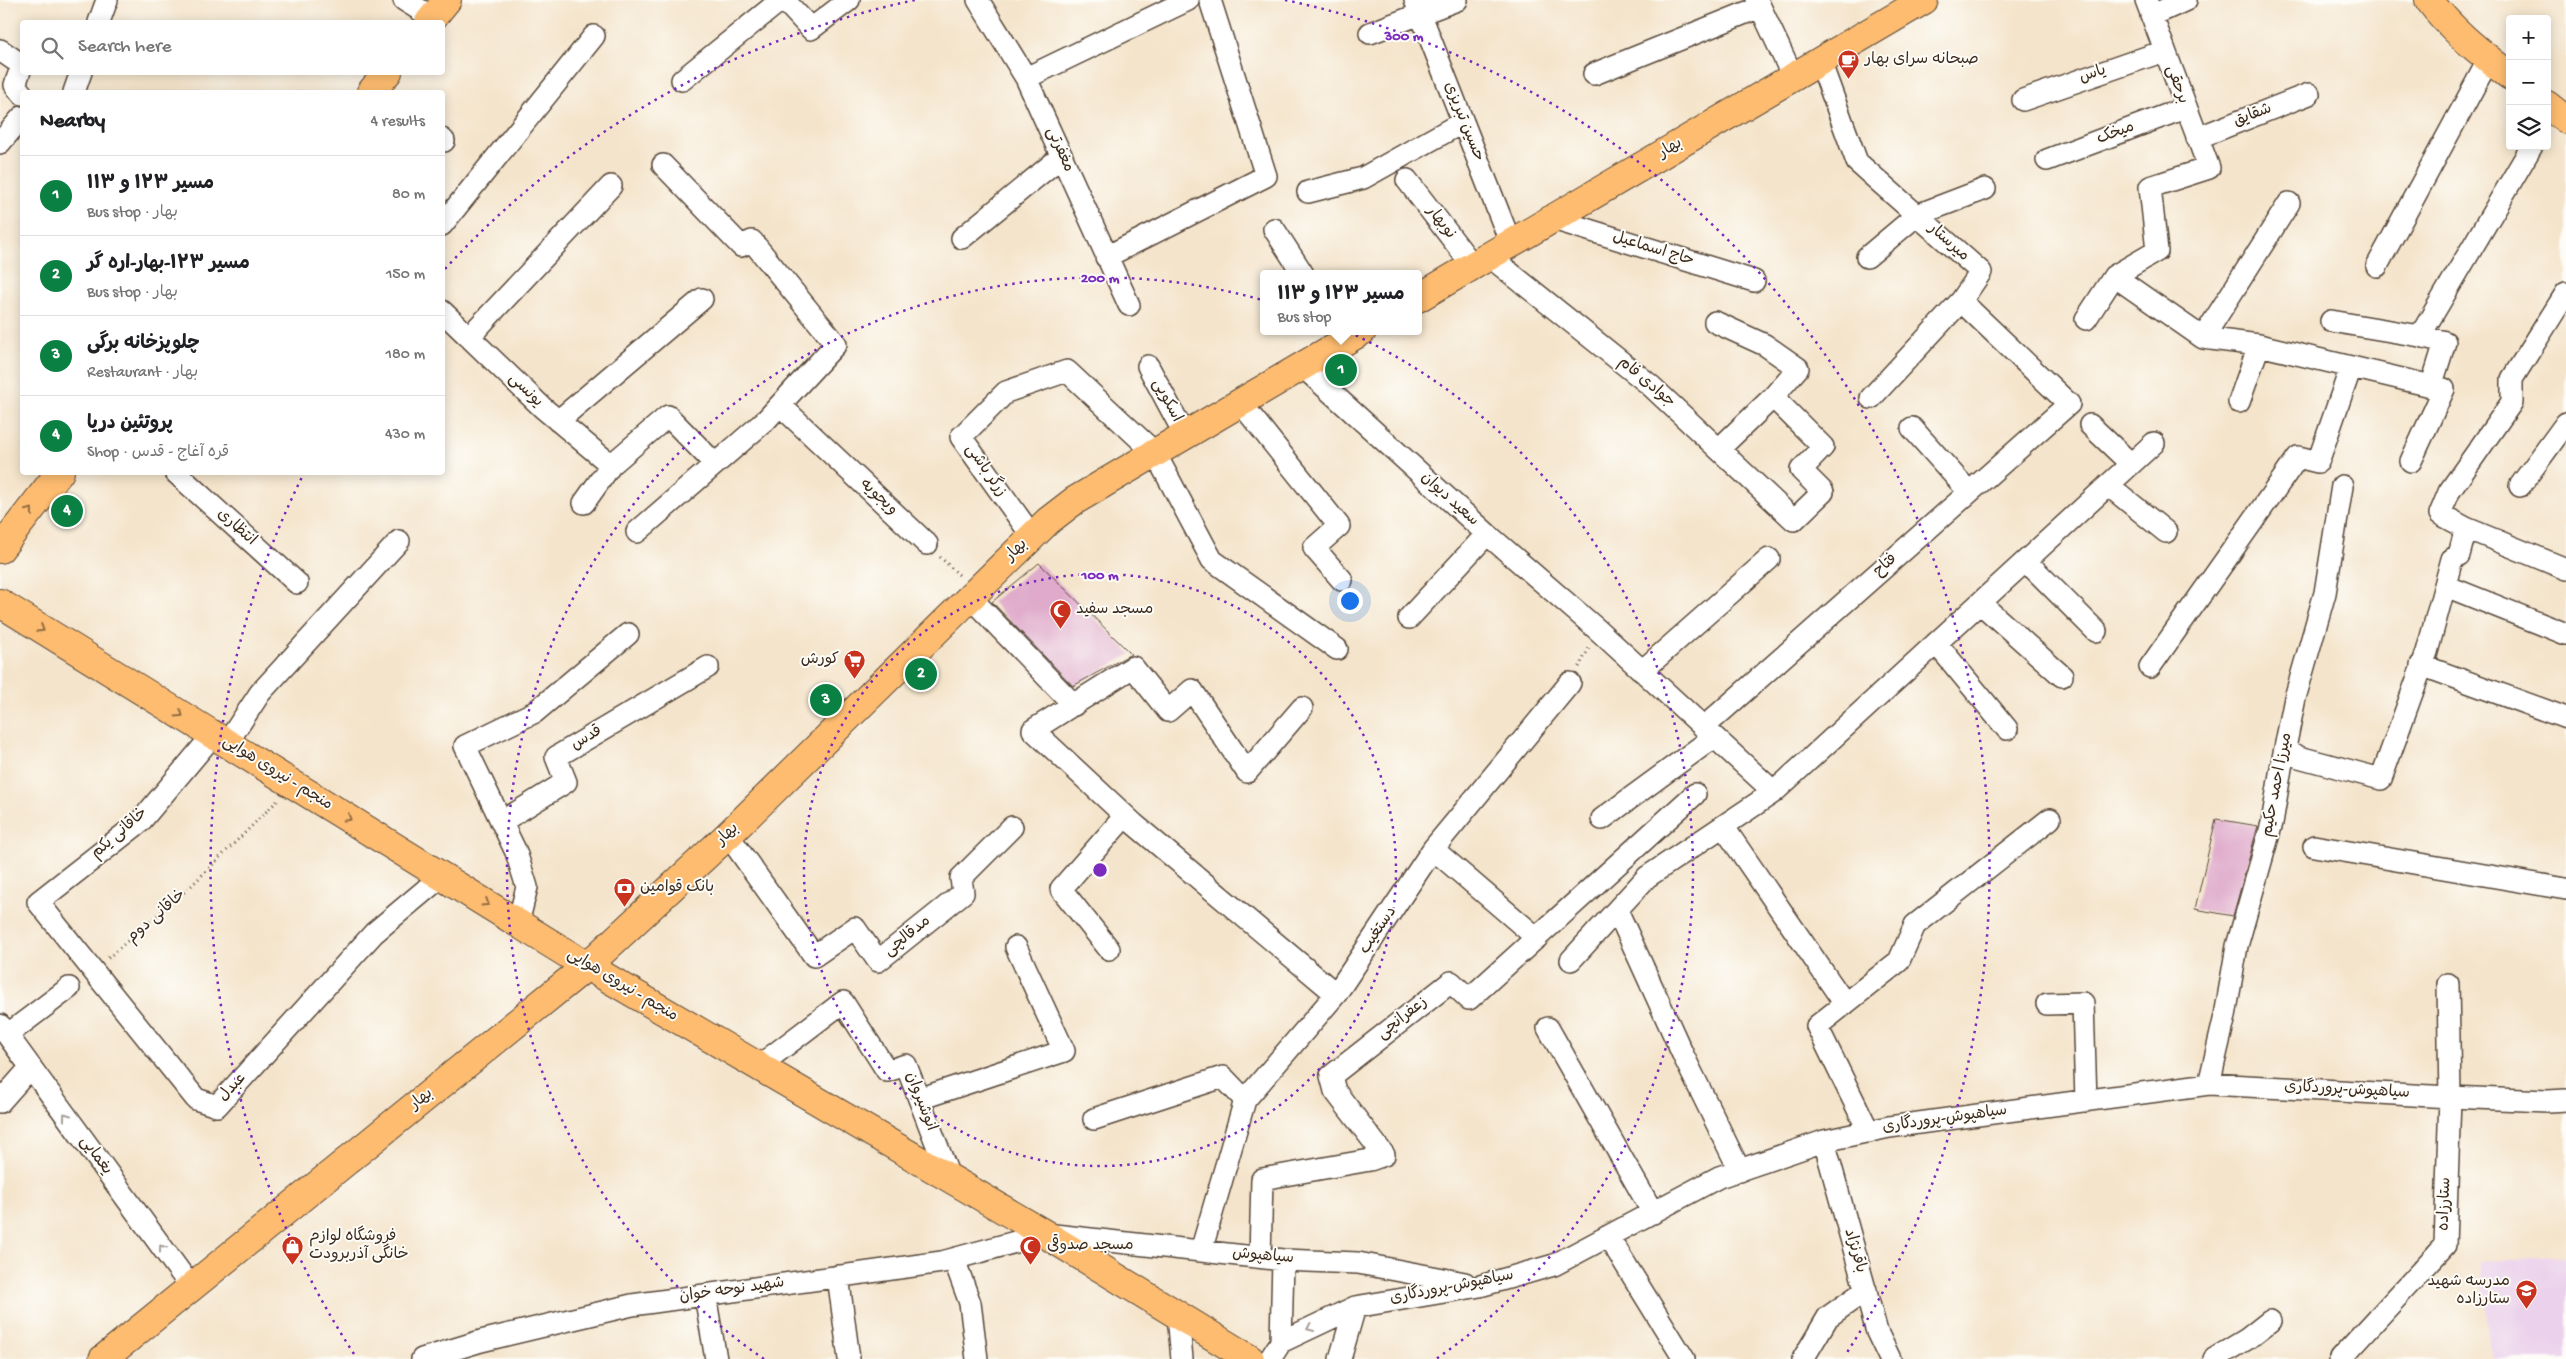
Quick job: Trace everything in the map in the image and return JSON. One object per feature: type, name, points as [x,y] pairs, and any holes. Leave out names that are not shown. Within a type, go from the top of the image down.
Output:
[{"type":"main road","name":"بهار","points":[[1422,296],[1820,61],[1894,8],[1924,0]]},
{"type":"main road","points":[[2429,0],[2440,16],[2499,68]]},
{"type":"main road","name":"بهار","points":[[103,1359],[587,966],[728,835],[1048,521],[1074,501],[1302,366],[1348,335]]},
{"type":"main road","points":[[0,549],[58,475]]},
{"type":"main road","name":"منجم - نیروی هوایی","points":[[0,603],[587,966],[1045,1234],[1250,1359]]},
{"type":"street","points":[[100,20],[107,0]]},
{"type":"street","points":[[404,0],[436,13]]},
{"type":"street","points":[[682,80],[782,0],[812,29],[849,0]]},
{"type":"street","name":"مغفرتی","points":[[978,0],[1026,78],[1129,306]]},
{"type":"street","points":[[1026,78],[1188,0]]},
{"type":"street","points":[[1106,257],[1266,176],[1210,0]]},
{"type":"street","points":[[1370,33],[1418,7],[1457,0]]},
{"type":"street","points":[[2148,8],[2186,0]]},
{"type":"street","points":[[1594,74],[1758,3],[1793,77]]},
{"type":"street","name":"حسین تبریزی","points":[[1418,7],[1463,122],[1491,255]]},
{"type":"street","name":"برحقی","points":[[2114,276],[2157,250],[2150,187],[2209,168],[2148,8]]},
{"type":"street","points":[[445,221],[594,36]]},
{"type":"street","points":[[0,50],[20,64]]},
{"type":"street","name":"یاس","points":[[2023,100],[2164,51]]},
{"type":"street","name":"میرستار","points":[[1820,61],[1857,162],[1980,272],[1961,300]]},
{"type":"street","points":[[2377,266],[2499,68]]},
{"type":"street","points":[[20,71],[15,85],[20,91]]},
{"type":"street","points":[[75,90],[80,75]]},
{"type":"street","name":"شقایق","points":[[2197,138],[2309,94]]},
{"type":"street","name":"میخک","points":[[2047,160],[2185,108]]},
{"type":"street","points":[[0,143],[20,119]]},
{"type":"street","points":[[1308,192],[1363,178],[1463,122]]},
{"type":"street","points":[[2420,336],[2530,150]]},
{"type":"street","points":[[962,238],[1062,156]]},
{"type":"street","points":[[637,532],[780,405],[836,344],[752,241],[741,246],[663,165]]},
{"type":"street","name":"نوبهار","points":[[1407,180],[1491,255]]},
{"type":"street","points":[[469,337],[611,186]]},
{"type":"street","points":[[1867,257],[1917,215],[1985,189]]},
{"type":"street","points":[[2203,338],[2289,203]]},
{"type":"street","name":"حاج اسماعیل","points":[[1553,219],[1754,281]]},
{"type":"street","points":[[1274,230],[1300,270]]},
{"type":"street","name":"جوادی فام","points":[[1491,255],[1650,384],[1720,448],[1794,520],[1823,492],[1801,470],[1824,447],[1773,397]]},
{"type":"street","points":[[2086,319],[2114,276],[2203,338],[2259,345],[2444,389],[2411,461]]},
{"type":"street","points":[[2566,293],[2512,379],[2512,402],[2449,492],[2440,514],[2466,528],[2566,568]]},
{"type":"street","points":[[558,421],[702,299]]},
{"type":"street","points":[[1871,398],[1961,300]]},
{"type":"street","name":"فتاح","points":[[1602,819],[1709,732],[1969,492],[2069,404],[1961,300]]},
{"type":"street","name":"یونسی","points":[[445,314],[558,421],[612,465]]},
{"type":"street","points":[[2331,321],[2445,342],[2431,387]]},
{"type":"street","points":[[1715,322],[1765,345],[1798,368],[1773,397],[1720,448]]},
{"type":"street","points":[[2239,402],[2259,345]]},
{"type":"street","name":"اسکویی","points":[[1148,366],[1185,435]]},
{"type":"street","name":"سعید دیوان","points":[[1302,366],[1486,534],[1599,631],[1774,792]]},
{"type":"street","points":[[2150,667],[2298,457],[2318,462],[2351,367]]},
{"type":"street","name":"زرگر باشی","points":[[1032,536],[961,437],[1006,392],[1067,372],[1155,453]]},
{"type":"street","points":[[1240,402],[1339,526],[1314,548],[1342,580]]},
{"type":"street","name":"ویجویه","points":[[780,405],[927,544]]},
{"type":"street","points":[[584,503],[612,465],[668,416],[715,464]]},
{"type":"street","points":[[2520,486],[2566,424]]},
{"type":"street","points":[[2090,425],[2131,464]]},
{"type":"street","points":[[1912,428],[1969,492]]},
{"type":"street","points":[[1571,960],[1647,878],[1774,792],[2154,443]]},
{"type":"street","points":[[1155,453],[1212,560],[1337,650]]},
{"type":"street","name":"انتظاری","points":[[178,475],[297,584]]},
{"type":"street","points":[[2108,485],[2166,532]]},
{"type":"street","name":"میرزا احمد حکیم","points":[[2209,1084],[2225,1016],[2237,946],[2272,823],[2295,698],[2325,593],[2342,486]]},
{"type":"street","points":[[2285,750],[2299,757],[2381,780],[2402,728],[2421,665],[2427,652],[2452,559],[2459,555],[2466,528]]},
{"type":"street","points":[[1409,618],[1486,534]]},
{"type":"street","name":"خاقانی یکم","points":[[38,902],[140,822],[220,739],[399,541]]},
{"type":"street","points":[[1642,671],[1769,559]]},
{"type":"street","points":[[2026,561],[2096,630]]},
{"type":"street","points":[[2446,586],[2566,634]]},
{"type":"street","points":[[973,595],[1074,705]]},
{"type":"street","points":[[1980,603],[2062,676]]},
{"type":"street","points":[[518,923],[527,886],[516,852],[465,746],[535,712],[628,634]]},
{"type":"street","points":[[1936,643],[2007,729]]},
{"type":"street","points":[[2421,665],[2566,718]]},
{"type":"street","name":"قدس","points":[[501,822],[566,782],[556,757],[708,667]]},
{"type":"street","points":[[1302,708],[1248,772],[1192,690],[1168,711],[1133,667],[1033,730],[1125,816],[1336,994]]},
{"type":"street","name":"دستغیب","points":[[1201,1251],[1245,1100],[1336,994],[1433,849],[1570,683]]},
{"type":"street","name":"زعفرانچی","points":[[1260,1257],[1262,1179],[1370,1160],[1384,1155],[1335,1091],[1332,1076],[1451,982],[1469,999],[1695,794]]},
{"type":"street","points":[[1109,948],[1061,889],[1125,816]]},
{"type":"street","points":[[1869,1132],[1816,1026],[1900,961],[1915,925],[2050,818]]},
{"type":"street","points":[[1723,826],[1845,1004]]},
{"type":"street","name":"مدقالچی","points":[[728,835],[814,956],[855,928],[878,961],[963,893],[961,878],[1012,827]]},
{"type":"street","points":[[2314,846],[2566,889]]},
{"type":"street","points":[[1433,849],[1537,938]]},
{"type":"street","name":"عبدل","points":[[38,902],[196,1099],[217,1106],[374,933],[442,876]]},
{"type":"street","points":[[1617,910],[1684,1056],[1740,1170]]},
{"type":"street","points":[[919,1099],[1064,1051],[1016,947]]},
{"type":"street","name":"ستارزاده","points":[[2340,1359],[2445,1245],[2450,1097],[2448,984]]},
{"type":"street","points":[[4,1030],[70,988]]},
{"type":"street","name":"انوشیروان","points":[[759,1066],[843,1002],[887,1071],[906,1065],[950,1178]]},
{"type":"street","points":[[2046,1004],[2084,1003],[2086,1101]]},
{"type":"street","points":[[1548,1028],[1653,1213]]},
{"type":"street","name":"یغمایی","points":[[4,1030],[190,1287]]},
{"type":"street","points":[[0,1102],[31,1068]]},
{"type":"street","points":[[1094,1118],[1224,1077],[1245,1100]]},
{"type":"street","name":"سیاهپوش-پروردگاری","points":[[1276,1350],[1355,1307],[1480,1286],[1554,1265],[1719,1177],[1824,1141],[1889,1127],[2209,1084],[2450,1097],[2566,1100]]},
{"type":"street","name":"باقرنژاد","points":[[1824,1141],[1878,1332],[1890,1359]]},
{"type":"street","name":"سیاهپوش","points":[[1045,1234],[1283,1260],[1358,1263],[1480,1286]]},
{"type":"street","name":"شهید نوحه خوان","points":[[422,1359],[481,1341],[632,1305],[954,1259],[1045,1234]]},
{"type":"street","points":[[1608,1236],[1684,1359]]},
{"type":"street","points":[[954,1259],[970,1303],[977,1359]]},
{"type":"street","points":[[1276,1350],[1283,1260]]},
{"type":"street","points":[[838,1276],[849,1359]]},
{"type":"street","points":[[1803,1359],[1828,1317],[1866,1290]]},
{"type":"street","points":[[705,1295],[716,1359]]},
{"type":"street","points":[[1340,1359],[1355,1307]]},
{"type":"street","points":[[1178,1315],[1182,1359]]},
{"type":"street","points":[[2214,1359],[2248,1339],[2270,1321]]},
{"type":"path","points":[[927,544],[973,595]]},
{"type":"path","points":[[1570,683],[1599,631]]},
{"type":"path","name":"خاقانی دوم","points":[[93,970],[189,888],[294,784]]},
{"type":"shaded area","name":"مدرسه شهید ستارزاده","points":[[2566,1257],[2566,1359],[2492,1359],[2480,1260]]},
{"type":"building","name":"مسجد سفید","points":[[1039,563],[1131,654],[1073,686],[992,602]]},
{"type":"building","points":[[2216,819],[2258,826],[2233,916],[2195,909]]},
{"type":"place","name":"صبحانه سرای بهار","points":[[1849,79]]},
{"type":"place","name":"مسیر ۱۲۳ و ۱۱۳","points":[[1341,370]]},
{"type":"place","name":"پروتئین دریا","points":[[67,511]]},
{"type":"place","name":"مسجد سفید","points":[[1060,629]]},
{"type":"place","name":"مسیر ۱۲۳-بهار-اره گر","points":[[921,674]]},
{"type":"place","name":"کورش","points":[[855,679]]},
{"type":"place","name":"چلوپزخانه برگی","points":[[826,700]]},
{"type":"place","name":"بانک قوامین","points":[[624,907]]},
{"type":"place","name":"فروشگاه لوازم خانگی آذربرودت","points":[[293,1265]]},
{"type":"place","name":"مسجد صدوقی","points":[[1031,1265]]},
{"type":"place","name":"مدرسه شهید ستارزاده","points":[[2526,1310]]}]
